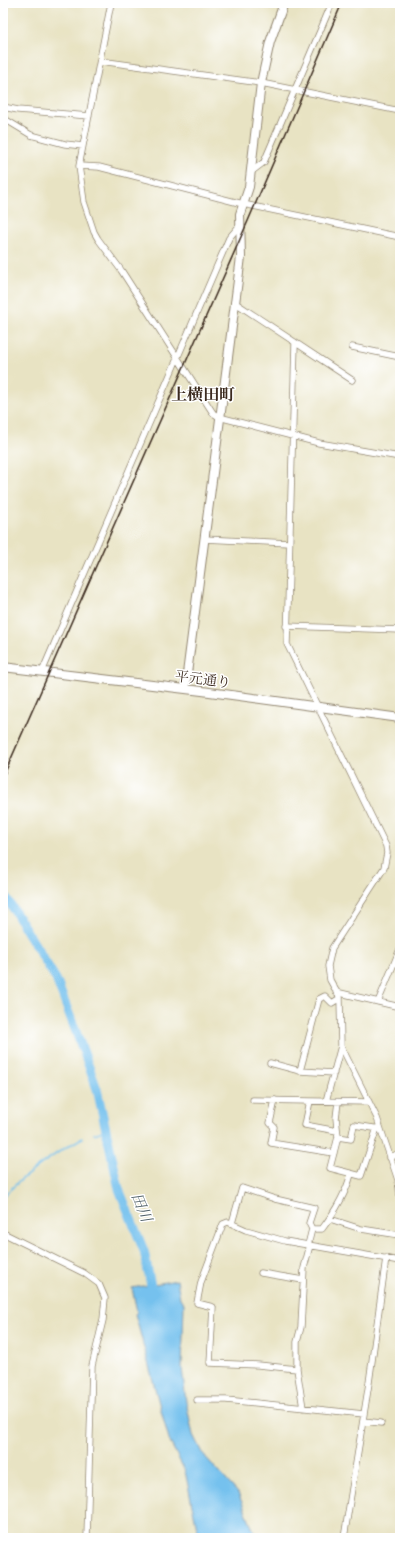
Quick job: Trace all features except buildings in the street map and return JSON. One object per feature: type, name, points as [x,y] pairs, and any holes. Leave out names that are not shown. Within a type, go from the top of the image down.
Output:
[{"type":"street","points":[[110,3],[80,166],[84,202],[94,232],[213,413],[220,417],[293,436],[400,457]]},
{"type":"street","points":[[185,689],[241,257],[241,224],[243,204],[249,186],[261,82],[270,42],[284,3]]},
{"type":"street","points":[[251,172],[264,162],[332,3]]},
{"type":"street","points":[[100,61],[261,82],[400,111]]},
{"type":"street","points":[[3,107],[18,110],[89,116]]},
{"type":"street","points":[[3,118],[31,135],[65,144],[83,146]]},
{"type":"street","points":[[80,166],[99,167],[243,204],[400,237]]},
{"type":"street","points":[[42,672],[229,238],[241,224]]},
{"type":"street","points":[[234,302],[295,344],[352,380]]},
{"type":"street","points":[[295,344],[286,626],[287,644],[317,708],[386,846],[387,853],[384,868],[332,948],[328,966],[330,980],[340,998],[341,1046],[326,1101]]},
{"type":"street","points":[[352,347],[400,357]]},
{"type":"street","points":[[204,539],[289,543]]},
{"type":"street","points":[[286,626],[400,630]]},
{"type":"street","name":"平元通り","points":[[3,667],[185,689],[400,718]]},
{"type":"street","points":[[378,1002],[400,949]]},
{"type":"street","points":[[336,992],[400,1007]]},
{"type":"street","points":[[300,1071],[319,999],[325,996],[332,1003],[340,998]]},
{"type":"street","points":[[341,1046],[369,1102],[398,1180],[400,1197]]},
{"type":"street","points":[[270,1063],[300,1071],[334,1073]]},
{"type":"street","points":[[253,1100],[369,1102]]},
{"type":"street","points":[[274,1100],[270,1123],[274,1127],[271,1143],[334,1154]]},
{"type":"street","points":[[310,1101],[305,1125],[351,1139],[354,1125],[379,1128]]},
{"type":"street","points":[[338,1102],[336,1118],[338,1134],[330,1168],[361,1176],[379,1128]]},
{"type":"street","points":[[390,1158],[397,1154],[400,1155]]},
{"type":"street","points":[[312,1229],[322,1229],[330,1219],[348,1186],[351,1174]]},
{"type":"street","points":[[232,1224],[242,1188],[275,1199],[314,1208],[309,1223],[312,1229],[304,1268],[301,1327],[298,1342],[297,1369],[303,1408]]},
{"type":"street","points":[[330,1219],[361,1229],[400,1235]]},
{"type":"street","points":[[297,1369],[210,1363],[213,1307],[197,1303],[201,1282],[224,1224],[228,1222],[246,1230],[285,1241],[400,1261]]},
{"type":"street","points":[[3,1233],[84,1273],[99,1284],[105,1298],[105,1310],[92,1366],[87,1538]]},
{"type":"street","points":[[344,1538],[364,1421],[386,1258]]},
{"type":"street","points":[[260,1273],[303,1280]]},
{"type":"street","points":[[197,1400],[226,1400],[364,1414]]},
{"type":"street","points":[[364,1421],[381,1423]]},
{"type":"water","points":[[177,1280],[180,1298],[184,1304],[182,1368],[186,1402],[193,1435],[202,1453],[238,1493],[254,1531],[254,1538],[199,1538],[185,1471],[169,1440],[135,1314],[137,1312],[132,1288]]},
{"type":"waterway","name":"田川","points":[[3,892],[56,979],[84,1053],[97,1089],[119,1189],[144,1251],[153,1296]]},
{"type":"waterway","points":[[94,1134],[106,1130]]},
{"type":"waterway","points":[[3,1196],[21,1179],[41,1164],[82,1138]]},
{"type":"railway","points":[[3,777],[248,221],[342,3]]},
{"type":"district","name":"上横田町","points":[[203,394]]}]
